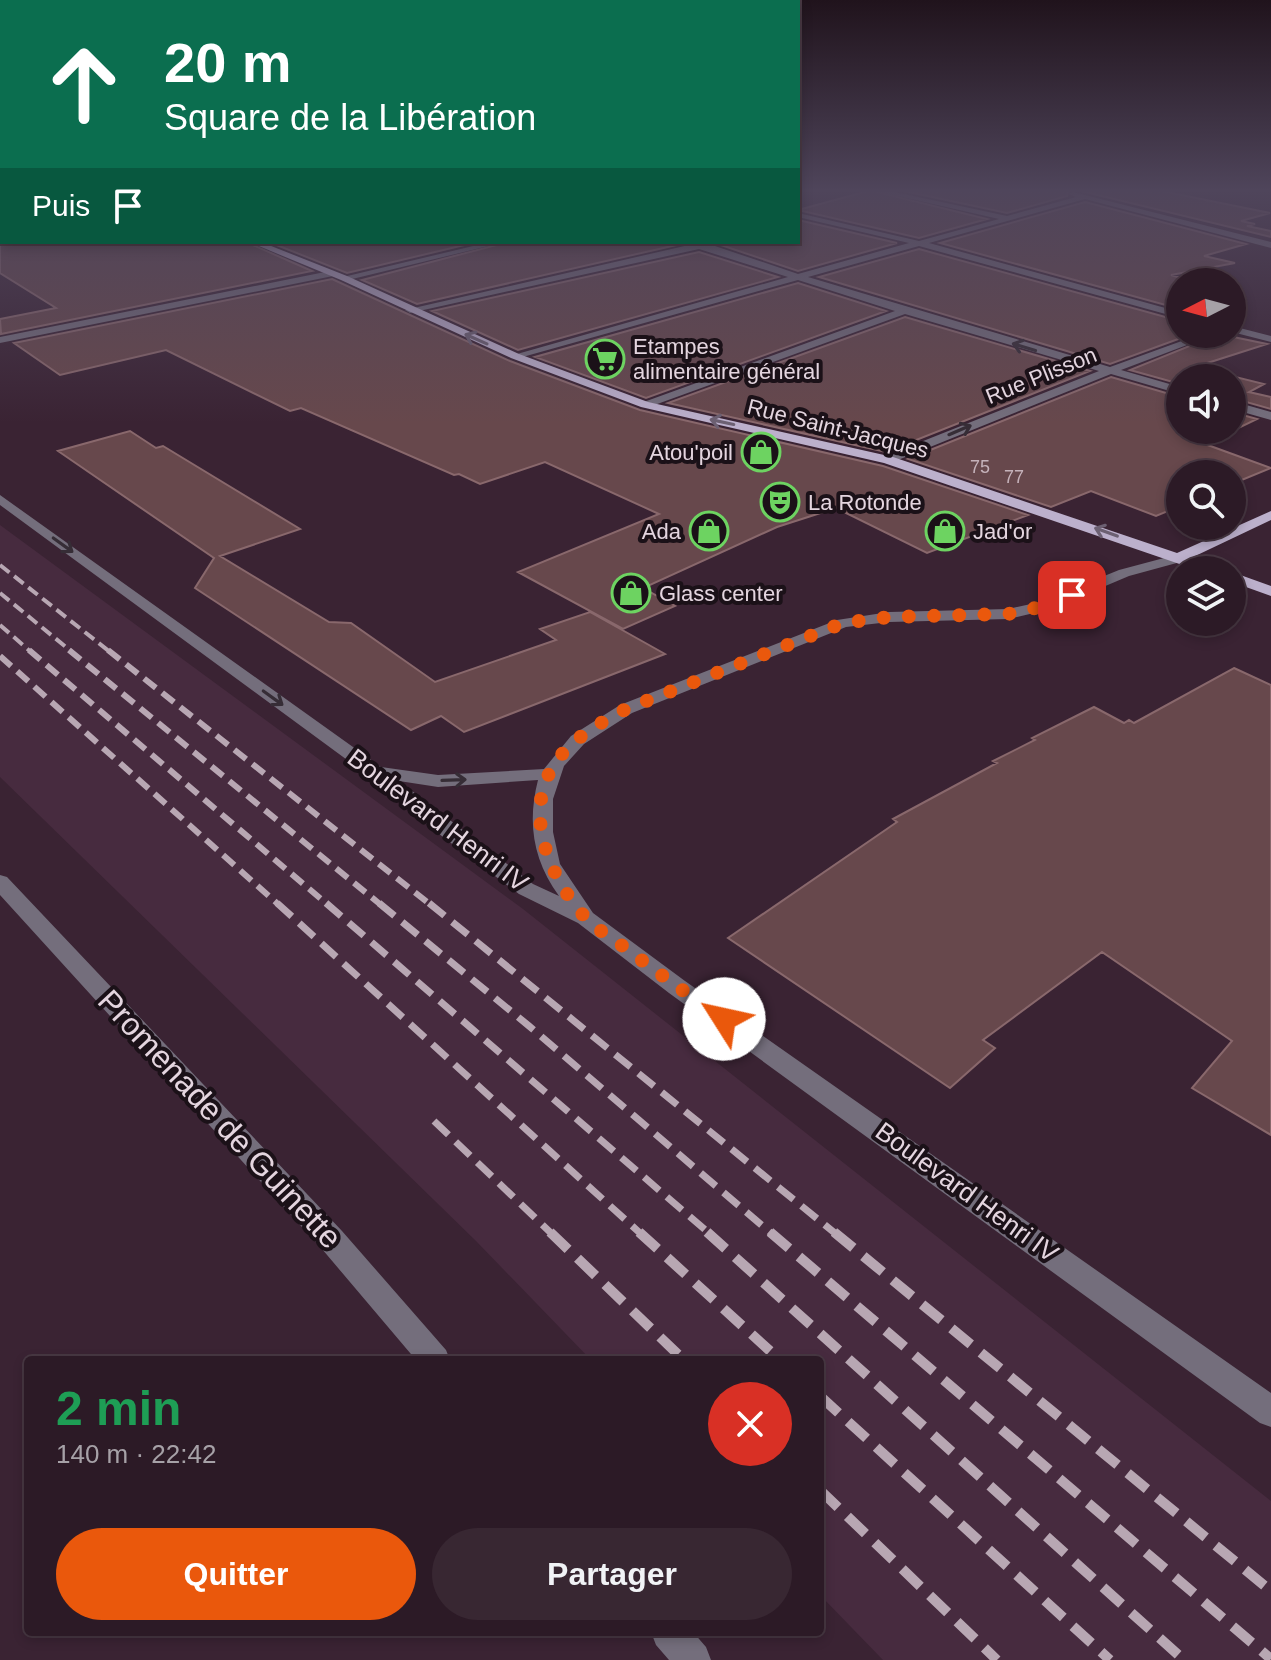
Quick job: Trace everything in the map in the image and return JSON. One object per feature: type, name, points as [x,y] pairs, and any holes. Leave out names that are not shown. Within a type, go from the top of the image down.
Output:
[{"type":"main road","name":"Rue Saint-Jacques","points":[[317,268],[515,356],[645,405],[888,460],[1173,556]]},
{"type":"main road","points":[[1183,556],[1271,515]]},
{"type":"main road","points":[[1246,582],[1271,591]]},
{"type":"street","points":[[344,278],[386,268]]},
{"type":"street","points":[[410,310],[598,268]]},
{"type":"street","points":[[769,268],[1166,387]]},
{"type":"street","points":[[515,356],[823,268]]},
{"type":"street","points":[[1011,268],[1166,311]]},
{"type":"street","points":[[0,340],[330,274]]},
{"type":"street","points":[[645,405],[905,311]]},
{"type":"street","points":[[1246,333],[1271,339]]},
{"type":"street","name":"Rue Plisson","points":[[888,460],[1105,371],[1171,348]]},
{"type":"street","points":[[1246,409],[1271,416]]},
{"type":"street","name":"Boulevard Henri IV","points":[[0,499],[376,772],[450,833],[526,889],[586,918],[1271,1412]]},
{"type":"street","points":[[586,918],[551,869],[542,835],[542,794],[548,774],[568,747],[612,716],[843,623],[889,617],[1008,614],[1045,606],[1124,573],[1166,562]]},
{"type":"street","points":[[376,772],[438,781],[548,774]]},
{"type":"street","name":"Promenade de Guinette","points":[[0,882],[332,1240],[432,1356]]},
{"type":"street","points":[[672,1636],[693,1660]]},
{"type":"shaded area","points":[[0,525],[523,909],[1271,1501],[1271,1660],[883,1660],[824,1599],[824,1356],[587,1356],[476,1241],[0,777]]},
{"type":"building","points":[[0,268],[306,268],[312,271],[1,334],[0,319],[56,308],[0,273]]},
{"type":"building","points":[[336,268],[366,268],[347,273]]},
{"type":"building","points":[[406,268],[573,268],[417,304],[362,280]]},
{"type":"building","points":[[624,268],[751,268],[778,277],[518,350],[432,311]]},
{"type":"building","points":[[849,268],[990,268],[1166,317],[1166,344],[1110,364],[819,277]]},
{"type":"building","points":[[1033,268],[1166,268],[1166,305]]},
{"type":"building","points":[[332,279],[510,361],[640,410],[883,466],[1028,515],[927,553],[836,508],[777,527],[643,588],[675,606],[623,629],[518,572],[659,514],[545,462],[480,484],[301,408],[290,411],[166,350],[60,375],[14,343]]},
{"type":"building","points":[[798,283],[886,311],[646,398],[535,357]]},
{"type":"building","points":[[905,317],[1090,371],[886,452],[668,403]]},
{"type":"building","points":[[1246,340],[1267,344],[1204,364],[1166,364],[1166,380],[1130,370],[1184,348],[1246,348]]},
{"type":"building","points":[[1111,377],[1166,393],[1166,444],[1205,444],[1271,468],[1246,478],[1246,460],[1166,460],[1166,512],[1156,516],[1091,491],[1051,507],[908,459]]},
{"type":"building","points":[[1246,380],[1264,384],[1249,392],[1271,397],[1271,409],[1246,402]]},
{"type":"building","points":[[1246,416],[1257,419],[1246,424]]},
{"type":"building","points":[[130,431],[156,448],[163,446],[300,529],[220,556],[329,622],[351,623],[435,682],[556,640],[540,629],[590,612],[665,654],[464,732],[441,716],[411,730],[195,588],[214,558],[58,451]]},
{"type":"building","points":[[1234,668],[1271,685],[1271,1135],[1192,1088],[1232,1041],[1102,952],[983,1040],[995,1048],[950,1088],[728,938],[897,822],[893,819],[997,763],[993,761],[1035,740],[1032,738],[1094,707],[1124,723],[1129,720],[1134,723]]},
{"type":"railway","points":[[0,565],[110,652]]},
{"type":"railway","points":[[0,593],[72,652]]},
{"type":"railway","points":[[0,625],[31,652]]},
{"type":"railway","points":[[29,650],[328,905]]},
{"type":"railway","points":[[69,650],[381,905]]},
{"type":"railway","points":[[108,650],[431,905]]},
{"type":"railway","points":[[0,656],[279,905]]},
{"type":"railway","points":[[277,903],[641,1234]]},
{"type":"railway","points":[[326,903],[710,1234]]},
{"type":"railway","points":[[379,903],[529,1026],[772,1234]]},
{"type":"railway","points":[[429,903],[836,1234]]},
{"type":"railway","points":[[434,1121],[552,1234]]},
{"type":"railway","points":[[550,1232],[680,1356]]},
{"type":"railway","points":[[639,1232],[776,1356]]},
{"type":"railway","points":[[707,1232],[1184,1660]]},
{"type":"railway","points":[[770,1232],[1271,1659]]},
{"type":"railway","points":[[834,1232],[1271,1591]]},
{"type":"railway","points":[[824,1400],[1110,1660]]},
{"type":"railway","points":[[824,1494],[997,1660]]},
{"type":"place","name":"Etampes alimentaire général","points":[[605,359]]},
{"type":"place","name":"Atou'poil","points":[[761,452]]},
{"type":"place","name":"La Rotonde","points":[[780,502]]},
{"type":"place","name":"Ada","points":[[709,531]]},
{"type":"place","name":"Jad'or","points":[[945,531]]},
{"type":"place","name":"Glass center","points":[[631,593]]},
{"type":"route","points":[[724,1019],[586,918],[551,869],[542,835],[542,794],[548,774],[568,747],[599,723],[626,709],[843,623],[889,617],[1008,614],[1045,606],[1072,595]]}]
